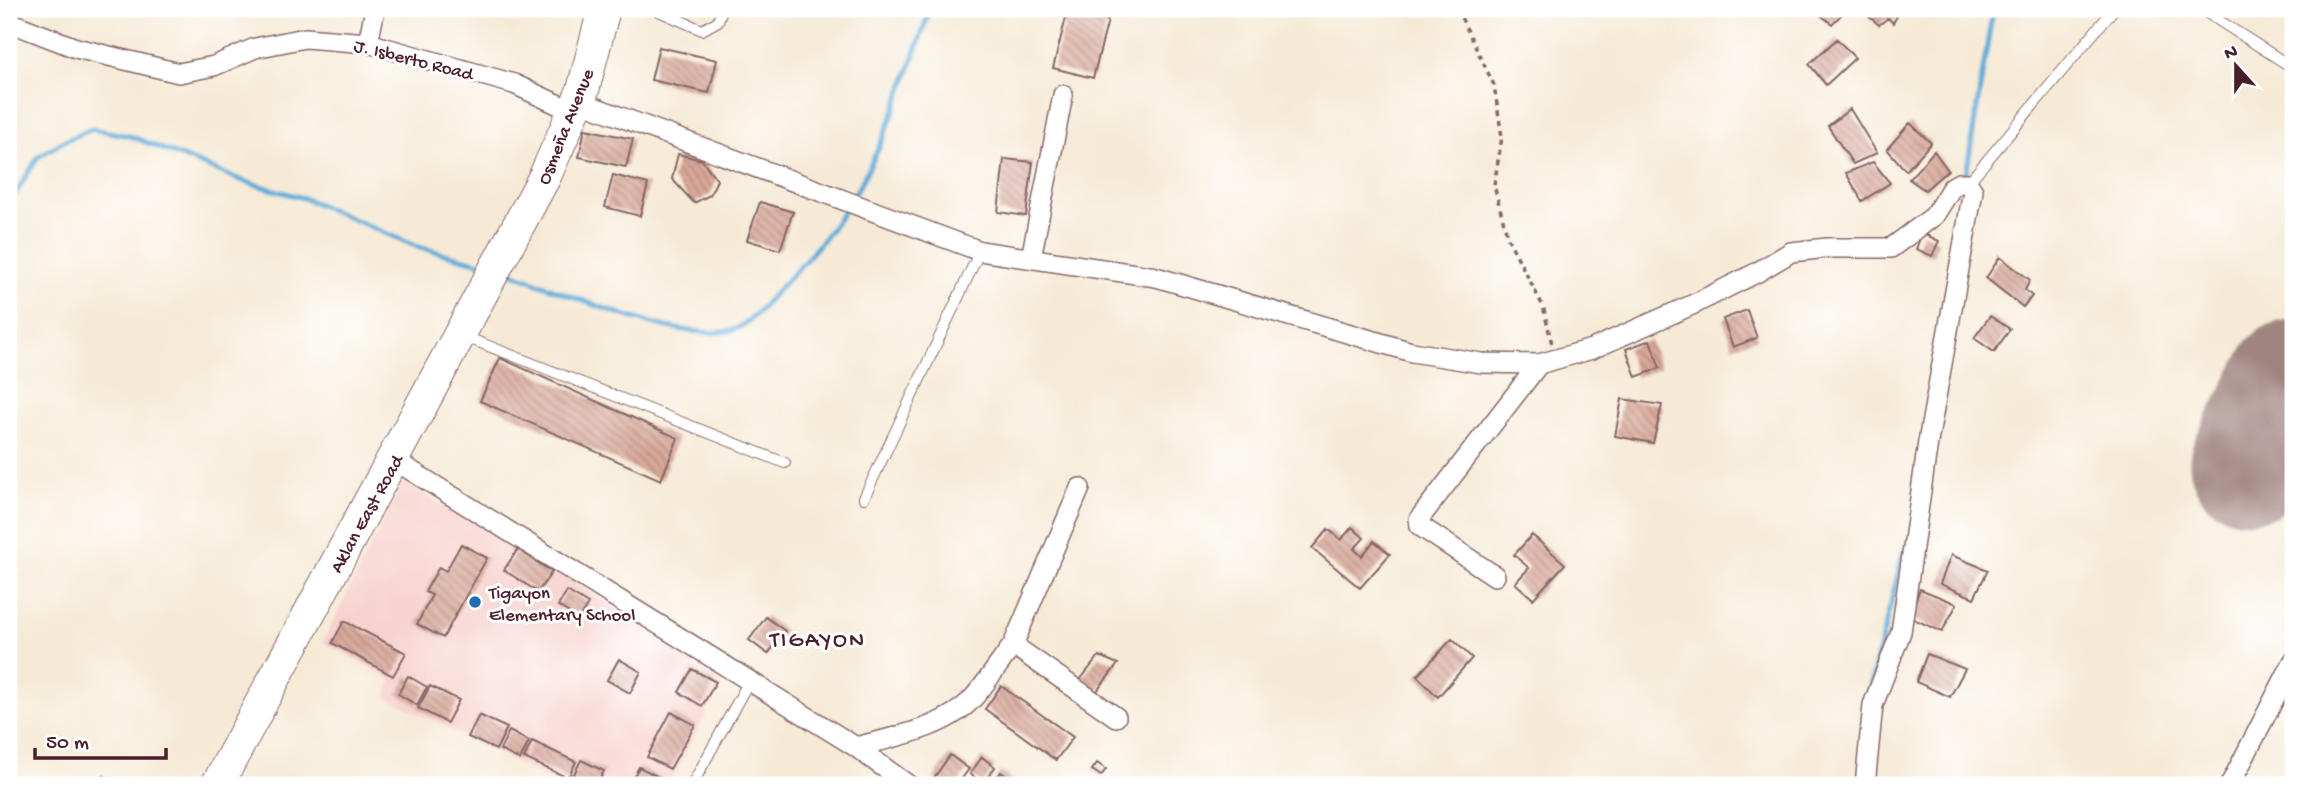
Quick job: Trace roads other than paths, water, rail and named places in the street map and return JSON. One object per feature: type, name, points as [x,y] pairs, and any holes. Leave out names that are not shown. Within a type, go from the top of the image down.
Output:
[{"type":"main road","name":"Osmeña Avenue","points":[[513,240],[576,107],[604,9]]},
{"type":"main road","name":"Aklan East Road","points":[[218,785],[513,240]]},
{"type":"street","points":[[368,43],[375,9]]},
{"type":"street","name":"J. Isberto Road","points":[[9,22],[76,48],[179,73],[214,66],[255,48],[305,38],[368,43],[514,84],[980,251],[1156,277],[1412,352],[1481,363],[1547,362]]},
{"type":"street","points":[[1031,258],[1063,95]]},
{"type":"street","points":[[1495,576],[1420,526],[1419,519],[1547,362],[1647,327],[1756,274],[1791,252],[1827,248],[1891,248],[1934,216],[1952,187],[1959,183],[1968,183],[1973,191],[1928,442],[1901,632],[1873,705],[1865,785]]},
{"type":"street","points":[[394,460],[748,683],[856,747],[908,785]]},
{"type":"street","points":[[856,747],[917,730],[951,714],[973,699],[1013,645],[1080,488]]},
{"type":"street","points":[[1013,645],[1116,717]]},
{"type":"street","points":[[2230,785],[2293,662]]},
{"type":"lane","points":[[654,9],[659,14],[702,30],[718,21],[722,9]]},
{"type":"lane","points":[[1968,183],[2114,9]]},
{"type":"lane","points":[[2202,9],[2293,68]]},
{"type":"lane","points":[[864,498],[980,251]]},
{"type":"lane","points":[[461,335],[785,463]]},
{"type":"lane","points":[[692,785],[748,683]]},
{"type":"waterway","points":[[505,270],[647,322],[705,332],[729,331],[742,326],[816,248],[854,194],[892,117],[930,9]]},
{"type":"waterway","points":[[1966,175],[1993,9]]},
{"type":"waterway","points":[[9,204],[38,157],[62,142],[92,129],[130,136],[243,181],[303,198],[418,247],[484,264]]},
{"type":"waterway","points":[[1869,691],[1903,554]]},
{"type":"place","name":"Tigayon Elementary School","points":[[475,602]]},
{"type":"district","name":"TIGAYON","points":[[818,638]]}]
